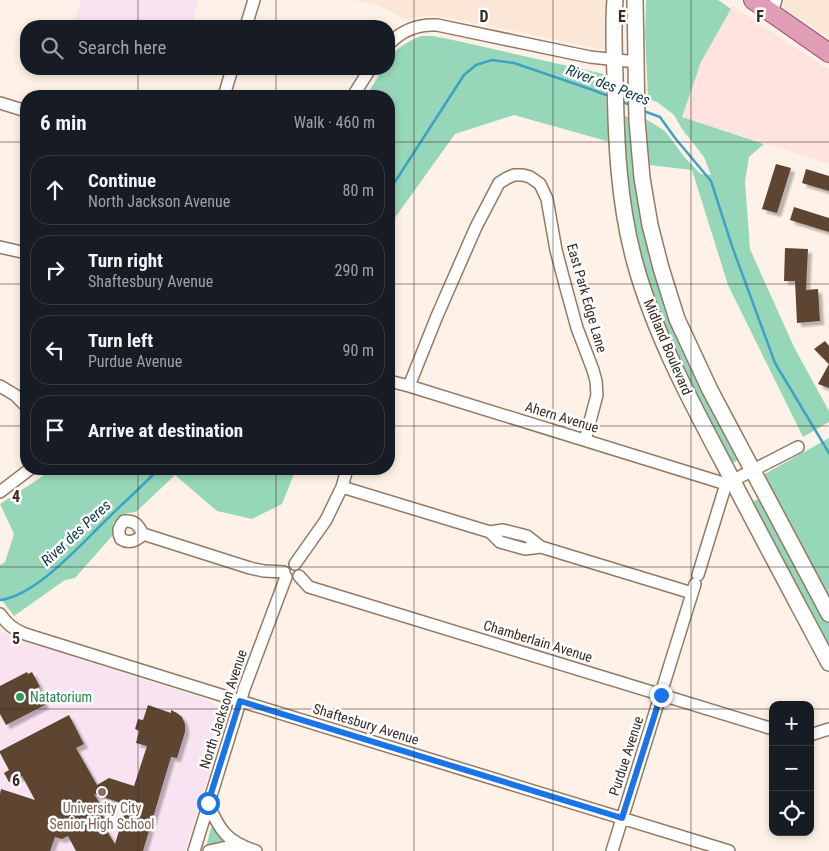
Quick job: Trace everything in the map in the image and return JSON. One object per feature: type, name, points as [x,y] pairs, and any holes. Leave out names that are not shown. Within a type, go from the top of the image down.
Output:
[{"type":"main road","name":"Midland Boulevard","points":[[615,0],[615,112],[624,216],[635,262],[649,306],[663,343],[729,482],[829,663]]},
{"type":"main road","name":"Midland Boulevard","points":[[635,0],[637,122],[642,178],[650,225],[677,319],[710,390],[829,614]]},
{"type":"main road","points":[[753,0],[774,6],[829,53]]},
{"type":"street","points":[[248,20],[254,0]]},
{"type":"street","points":[[395,39],[406,30],[417,26],[426,24],[437,25],[590,57],[636,62]]},
{"type":"street","points":[[226,90],[230,75]]},
{"type":"street","points":[[357,90],[366,75]]},
{"type":"street","points":[[0,103],[20,109]]},
{"type":"street","name":"East Park Edge Lane","points":[[409,386],[476,227],[499,183],[514,175],[530,177],[540,184],[547,199],[556,250],[570,304],[596,381],[597,395],[585,440]]},
{"type":"street","points":[[0,247],[20,252]]},
{"type":"street","name":"Ahern Avenue","points":[[395,382],[729,482]]},
{"type":"street","points":[[0,386],[20,400]]},
{"type":"street","points":[[729,482],[798,446]]},
{"type":"street","points":[[0,492],[22,475]]},
{"type":"street","points":[[295,564],[326,520],[342,487],[345,475]]},
{"type":"street","name":"Purdue Avenue","points":[[612,851],[695,584],[729,482]]},
{"type":"street","points":[[342,487],[490,532],[503,530],[527,536],[541,547],[695,584]]},
{"type":"street","points":[[143,534],[250,568],[285,575],[290,580],[299,576],[300,570],[295,564],[289,564],[285,568],[285,575]]},
{"type":"street","name":"North Jackson Avenue","points":[[194,851],[240,701],[285,575]]},
{"type":"street","name":"Chamberlain Avenue","points":[[299,576],[309,587],[769,728]]},
{"type":"street","name":"Shaftesbury Avenue","points":[[2,616],[9,626],[25,634],[729,851]]},
{"type":"street","points":[[814,734],[829,729]]},
{"type":"street","points":[[208,803],[215,820],[224,833],[233,842],[256,851]]},
{"type":"street","points":[[209,851],[227,847],[242,847]]},
{"type":"shaded area","points":[[81,0],[199,0],[193,20],[74,20]]},
{"type":"shaded area","points":[[352,0],[609,0],[605,46],[603,49],[599,49],[431,15],[412,18],[409,21],[377,5]]},
{"type":"shaded area","points":[[784,0],[829,0],[829,38],[786,9]]},
{"type":"shaded area","points":[[733,6],[829,70],[829,164],[682,117],[701,62]]},
{"type":"shaded area","name":"University City Senior High School","points":[[0,629],[14,638],[211,701],[217,707],[225,724],[185,851],[0,851]]},
{"type":"green space","points":[[646,0],[718,0],[731,9],[701,62],[682,117],[764,144],[749,157],[745,181],[750,249],[794,347],[829,411],[829,422],[803,437],[728,285],[692,170],[649,165],[646,119],[665,131],[686,159],[701,174],[711,175],[704,157],[682,129],[674,115],[657,102],[648,99],[645,33]]},
{"type":"green space","points":[[421,36],[433,36],[604,74],[610,142],[514,115],[455,134],[395,218],[395,90],[370,90],[379,75],[395,75],[395,52]]},
{"type":"green space","points":[[622,115],[631,118],[647,232],[739,459],[735,462],[729,462],[663,327],[641,257],[630,210],[623,160]]},
{"type":"green space","points":[[829,438],[829,602],[763,475]]},
{"type":"green space","points":[[44,475],[175,475],[136,512],[123,514],[113,523],[113,535],[75,578],[65,580],[14,616],[0,598],[0,565],[5,562],[14,534],[0,504]]},
{"type":"green space","points":[[175,475],[294,475],[282,504],[252,519],[217,511]]},
{"type":"green space","points":[[762,499],[829,624],[829,650],[753,505],[754,501]]},
{"type":"green space","points":[[211,828],[214,828],[222,837],[222,841],[208,846],[207,843]]},
{"type":"building","points":[[776,164],[791,168],[777,213],[762,209]]},
{"type":"building","points":[[806,169],[829,176],[829,191],[802,183]]},
{"type":"building","points":[[794,207],[829,218],[829,232],[790,220]]},
{"type":"building","points":[[785,248],[808,249],[806,290],[818,289],[820,321],[797,323],[795,281],[784,281]]},
{"type":"building","points":[[825,341],[829,346],[829,364],[814,349]]},
{"type":"building","points":[[829,364],[829,388],[818,384]]},
{"type":"building","name":"Natatorium","points":[[27,672],[28,674],[32,672],[40,687],[37,688],[45,705],[6,725],[0,714],[0,686]]},
{"type":"building","points":[[148,705],[171,713],[171,710],[182,717],[185,724],[185,732],[177,758],[171,757],[143,851],[76,851],[68,836],[62,839],[55,837],[50,851],[0,851],[1,789],[35,800],[22,776],[9,782],[4,773],[9,770],[0,751],[69,715],[84,744],[76,748],[97,785],[109,778],[134,786],[147,746],[136,743],[139,731],[135,729],[138,719],[143,720]],"holes":[[[94,794],[127,805],[115,844],[102,823],[106,821],[101,813],[103,808]]]},
{"type":"waterway","name":"River des Peres","points":[[395,182],[464,75],[476,65],[492,60],[514,63],[611,97]]},
{"type":"waterway","name":"River des Peres","points":[[621,101],[632,106]]},
{"type":"waterway","name":"River des Peres","points":[[641,110],[660,117],[711,181],[732,246],[775,363],[829,453]]},
{"type":"waterway","name":"River des Peres","points":[[0,600],[13,597],[41,581],[153,475]]},
{"type":"place","name":"Natatorium","points":[[20,697]]},
{"type":"place","name":"University City Senior High School","points":[[102,792]]},
{"type":"route","points":[[208,803],[240,701],[622,818],[661,695]]}]
